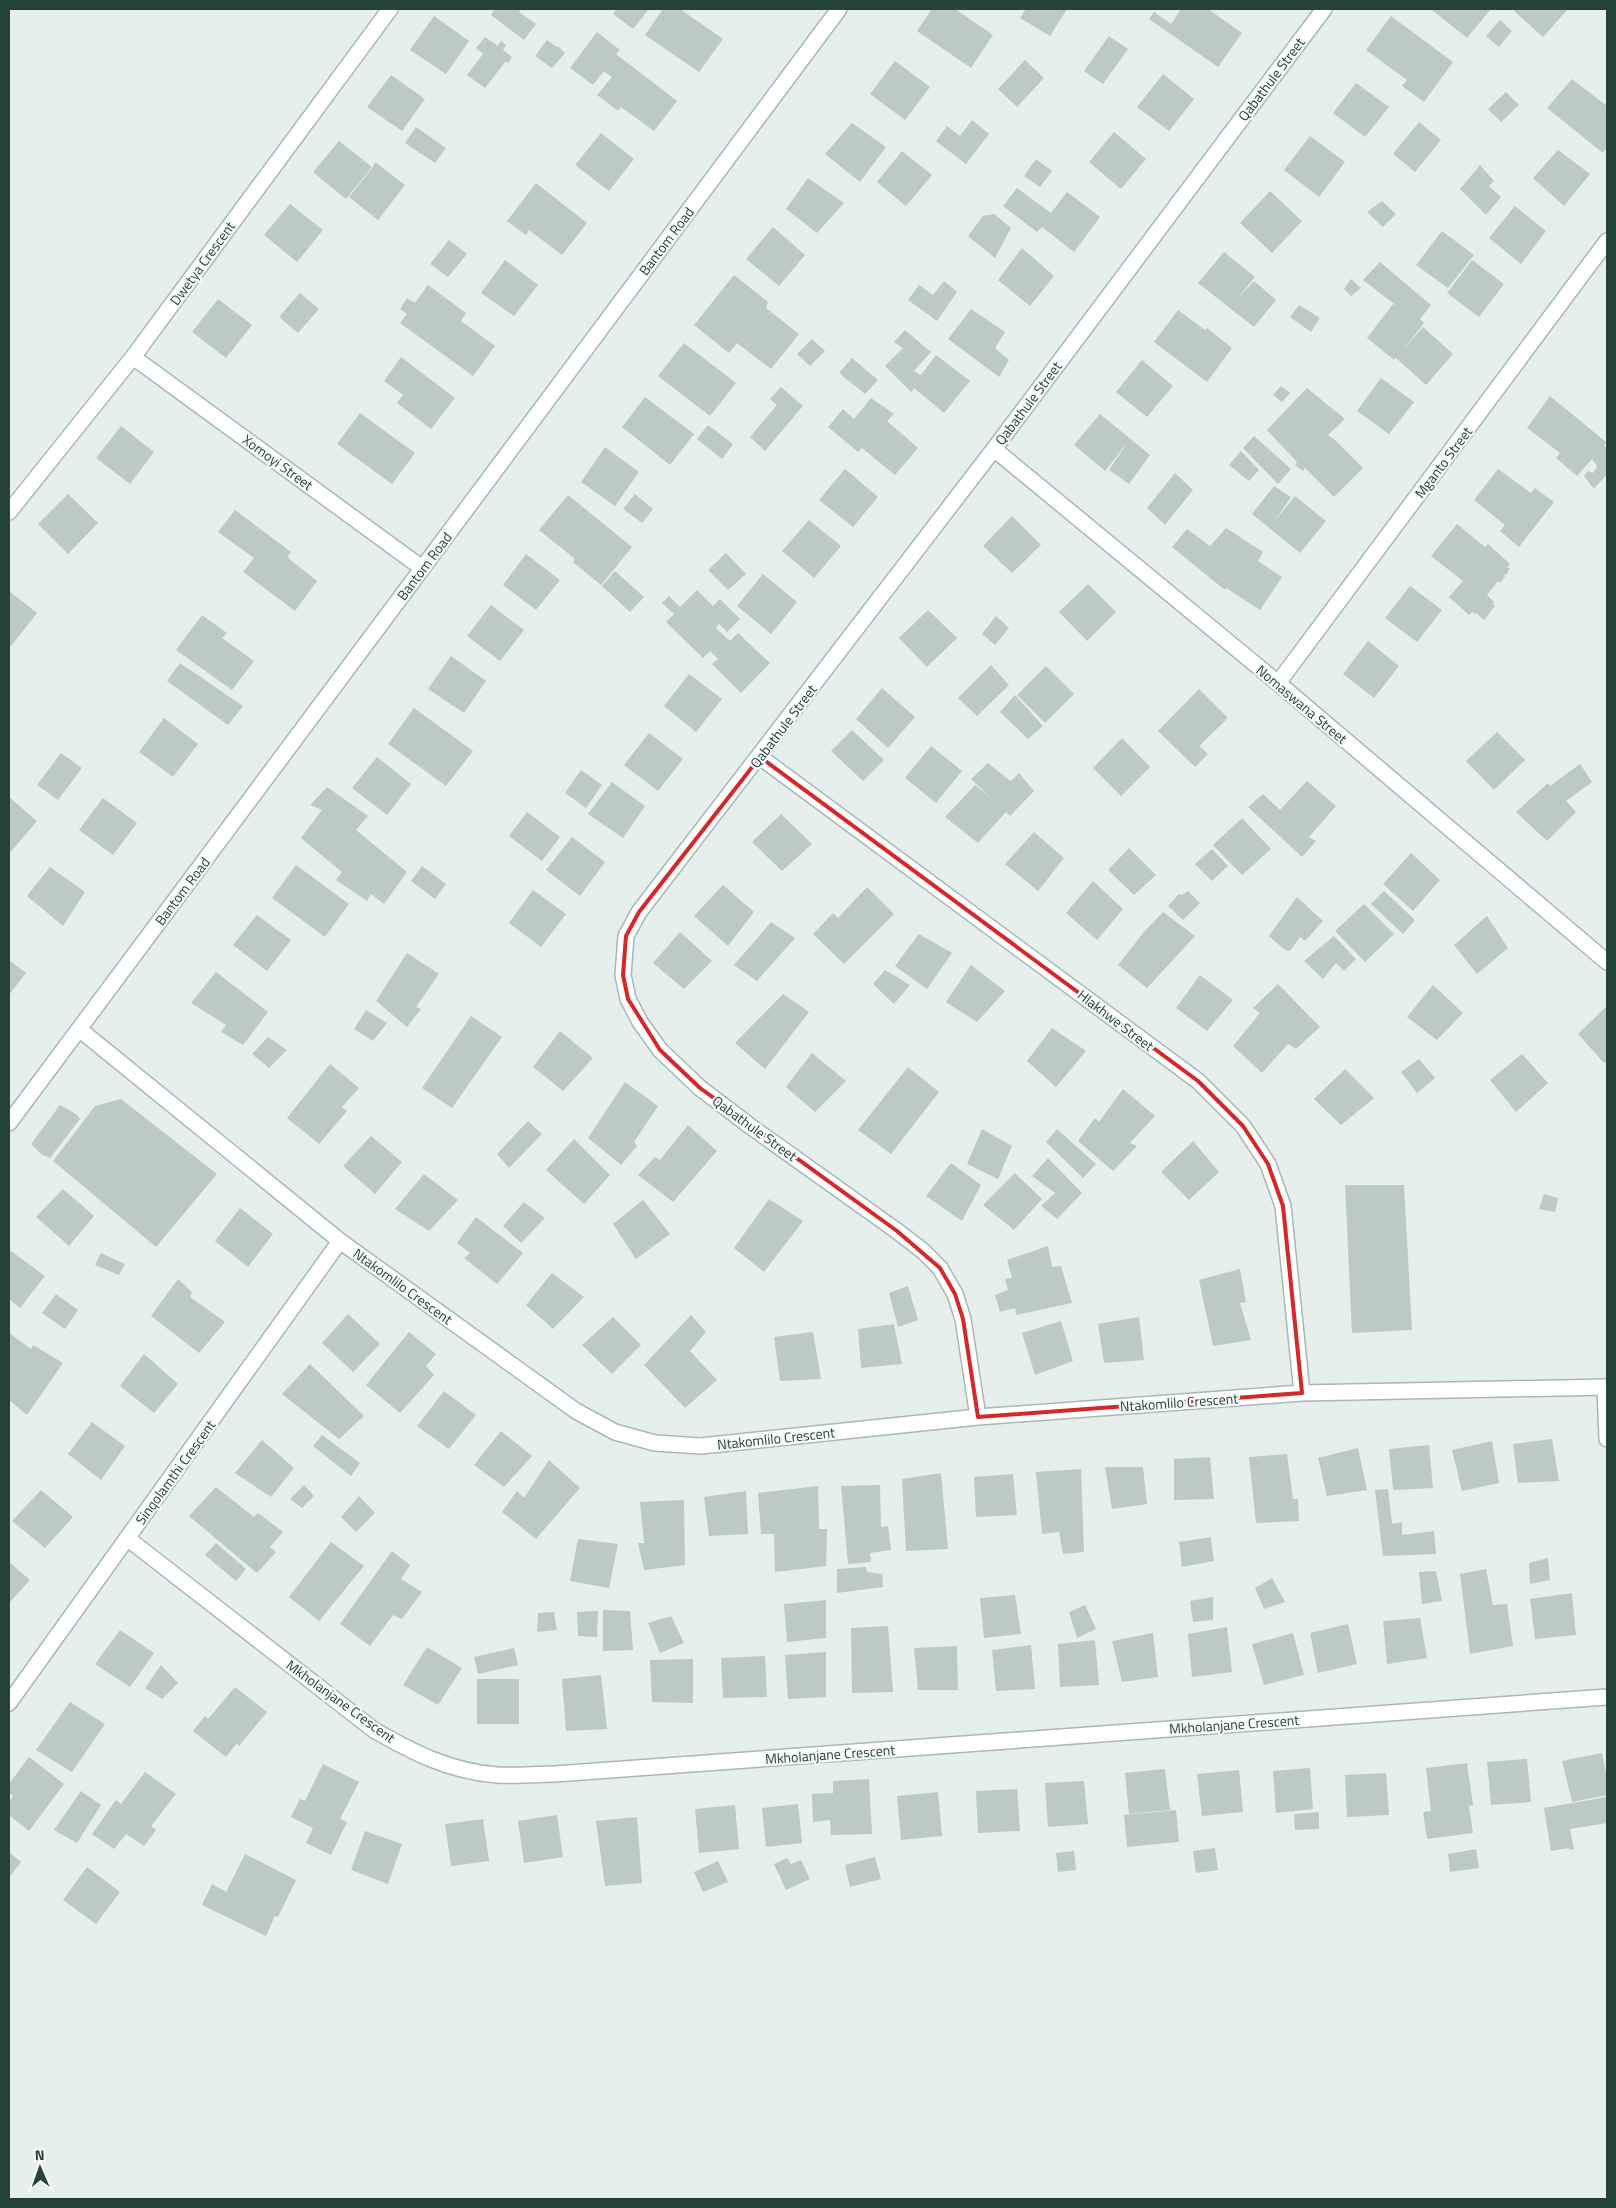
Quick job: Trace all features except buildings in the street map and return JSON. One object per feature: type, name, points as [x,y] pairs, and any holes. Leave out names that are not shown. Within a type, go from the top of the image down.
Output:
[{"type":"street","name":"Dwetya Crescent","points":[[9,512],[133,356],[390,9]]},
{"type":"street","name":"Bantom Road","points":[[9,1123],[839,9]]},
{"type":"street","name":"Qabathule Street","points":[[978,1417],[963,1319],[955,1294],[940,1268],[923,1251],[898,1231],[700,1088],[660,1050],[640,1022],[628,999],[624,975],[626,936],[639,912],[760,757],[994,449],[1324,9]]},
{"type":"street","name":"Mganto Street","points":[[1278,683],[1607,240]]},
{"type":"street","name":"Xomoyi Street","points":[[133,356],[422,568]]},
{"type":"street","name":"Nomaswana Street","points":[[994,449],[1278,683],[1607,962]]},
{"type":"street","name":"Hlakhwe Street","points":[[760,757],[1198,1081],[1243,1126],[1268,1164],[1283,1206],[1302,1393]]},
{"type":"street","name":"Ntakomlilo Crescent","points":[[80,1029],[340,1241],[576,1411],[615,1432],[647,1441],[701,1446],[978,1417],[1302,1393],[1606,1387]]},
{"type":"street","name":"Sinqolamthi Crescent","points":[[9,1703],[340,1241]]},
{"type":"street","points":[[1606,1387],[1607,1439]]},
{"type":"street","name":"Mkholanjane Crescent","points":[[127,1538],[374,1730],[416,1754],[444,1765],[497,1775],[574,1772],[1607,1697]]},
{"type":"highlighted area","points":[[760,757],[1198,1081],[1243,1126],[1268,1164],[1283,1206],[1302,1393],[978,1417],[963,1319],[955,1294],[940,1268],[897,1231],[700,1088],[660,1050],[628,999],[623,975],[626,936],[639,912]]}]
